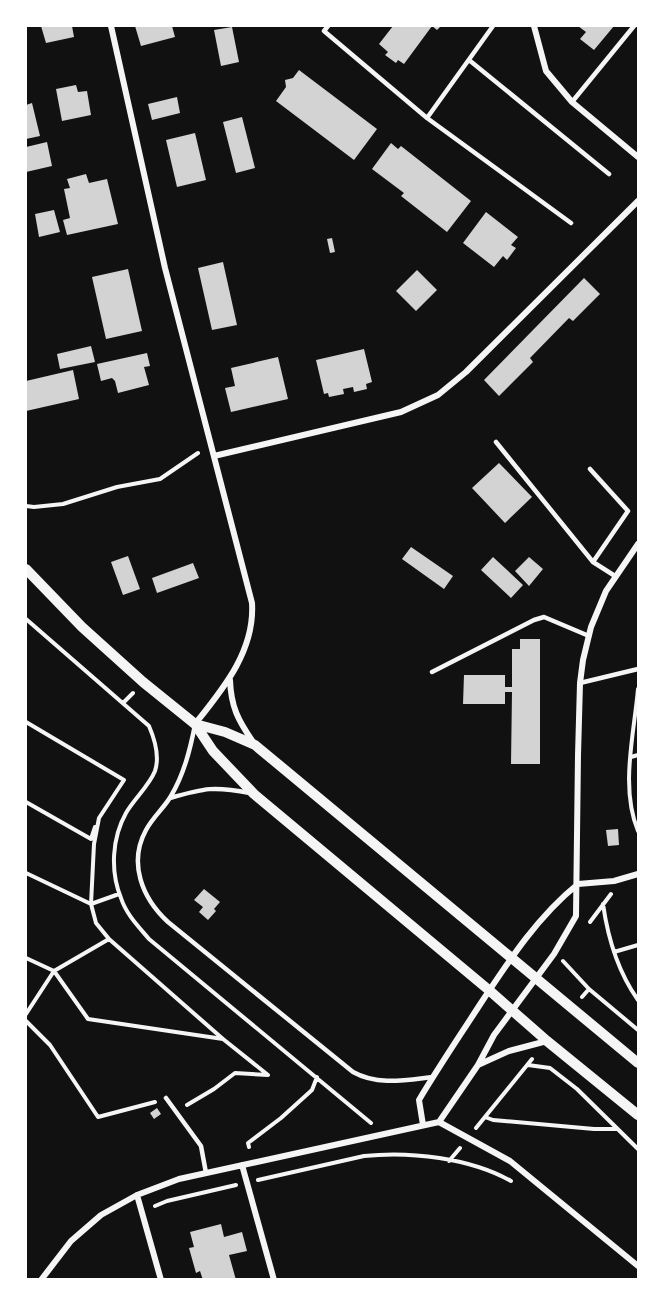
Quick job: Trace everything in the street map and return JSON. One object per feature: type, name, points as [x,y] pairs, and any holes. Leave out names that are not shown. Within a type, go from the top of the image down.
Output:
[{"type":"street","points":[[111,26],[165,268],[252,609],[249,637],[230,680],[195,724]]},
{"type":"street","points":[[534,26],[546,71],[572,102],[639,157]]},
{"type":"street","points":[[214,456],[401,411],[438,395],[466,372],[639,201]]},
{"type":"street","points":[[440,1122],[478,1065],[494,1035],[554,954],[576,916],[580,683],[589,636],[606,591],[639,544]]},
{"type":"street","points":[[26,569],[82,627],[143,682],[195,724],[213,751],[254,794],[547,1041],[639,1115]]},
{"type":"street","points":[[230,680],[234,709],[240,723],[255,745],[635,1059]]},
{"type":"street","points":[[195,724],[225,732],[255,745]]},
{"type":"street","points":[[423,1125],[419,1100],[489,991],[558,900],[578,884],[614,881],[639,874]]},
{"type":"street","points":[[478,1065],[503,1053],[547,1041]]},
{"type":"street","points":[[41,1280],[71,1241],[101,1215],[137,1195],[179,1179],[440,1122],[510,1161],[639,1266]]},
{"type":"street","points":[[242,1165],[274,1280]]},
{"type":"street","points":[[137,1195],[161,1280]]},
{"type":"lane","points":[[328,26],[324,31],[427,118],[571,223]]},
{"type":"lane","points":[[427,118],[493,26]]},
{"type":"lane","points":[[572,102],[634,26]]},
{"type":"lane","points":[[469,60],[609,174]]},
{"type":"lane","points":[[496,442],[593,561],[615,576]]},
{"type":"lane","points":[[590,469],[628,512],[593,561]]},
{"type":"lane","points":[[432,672],[544,617],[589,636]]},
{"type":"lane","points":[[580,683],[639,669]]},
{"type":"lane","points":[[195,724],[189,753],[170,798],[146,830],[139,853],[141,886],[156,910],[353,1072],[366,1079],[378,1081],[433,1077]]},
{"type":"lane","points":[[170,798],[217,787],[254,794]]},
{"type":"lane","points":[[166,1098],[201,1146],[206,1173]]},
{"type":"path","points":[[26,506],[63,504],[117,487],[160,479],[198,453]]},
{"type":"path","points":[[26,619],[149,726],[155,740],[157,755],[154,771],[126,813],[114,848],[115,874],[119,894],[133,920],[149,939],[371,1123]]},
{"type":"path","points":[[639,689],[628,788],[632,813],[639,831]]},
{"type":"path","points":[[123,703],[133,692]]},
{"type":"path","points":[[26,722],[124,780],[99,818],[91,838],[26,802]]},
{"type":"path","points":[[631,757],[639,755]]},
{"type":"path","points":[[99,818],[94,844],[91,904],[96,923],[109,939],[223,1039],[268,1075],[235,1073],[214,1089],[176,1111]]},
{"type":"path","points":[[26,873],[91,904],[119,894]]},
{"type":"path","points":[[603,904],[621,972],[639,1000]]},
{"type":"path","points":[[26,1014],[54,971],[109,939]]},
{"type":"path","points":[[614,952],[639,945]]},
{"type":"path","points":[[26,958],[54,971],[88,1019],[223,1039]]},
{"type":"path","points":[[589,989],[639,1030]]},
{"type":"path","points":[[26,1021],[50,1045],[98,1117],[166,1098]]},
{"type":"path","points":[[527,1065],[550,1068],[577,1089],[639,1149]]},
{"type":"path","points":[[249,1147],[248,1143],[312,1090],[316,1077]]},
{"type":"path","points":[[485,1117],[504,1121],[617,1129]]},
{"type":"path","points":[[155,1206],[167,1201],[247,1182],[382,1154],[417,1155],[484,1168],[510,1180],[519,1187]]},
{"type":"building","points":[[41,26],[72,26],[74,37],[46,43]]},
{"type":"building","points":[[135,26],[172,26],[175,37],[141,46]]},
{"type":"building","points":[[393,26],[432,26],[404,64],[398,60],[396,63],[385,55],[388,52],[379,44]]},
{"type":"building","points":[[578,26],[614,26],[594,50],[580,39],[586,32]]},
{"type":"building","points":[[232,27],[239,62],[221,66],[214,30]]},
{"type":"building","points":[[299,70],[377,129],[354,160],[276,101],[286,87],[285,80],[293,78]]},
{"type":"building","points":[[76,85],[78,92],[87,91],[91,115],[62,121],[56,89]]},
{"type":"building","points":[[177,97],[180,113],[152,120],[148,104]]},
{"type":"building","points":[[32,103],[40,136],[26,139],[26,105]]},
{"type":"building","points":[[242,117],[255,168],[236,173],[223,122]]},
{"type":"building","points":[[195,133],[206,180],[177,187],[166,140]]},
{"type":"building","points":[[47,142],[52,166],[26,172],[26,147]]},
{"type":"building","points":[[391,143],[398,149],[401,146],[471,201],[447,232],[401,196],[404,193],[372,169]]},
{"type":"building","points":[[86,174],[89,183],[107,179],[118,224],[67,235],[63,220],[70,218],[64,189],[70,188],[67,179]]},
{"type":"building","points":[[54,210],[60,232],[39,237],[35,214]]},
{"type":"building","points":[[486,212],[518,237],[511,245],[516,248],[507,260],[503,256],[494,267],[463,243]]},
{"type":"building","points":[[332,238],[335,252],[330,253],[327,239]]},
{"type":"building","points":[[223,262],[237,325],[212,330],[198,268]]},
{"type":"building","points":[[128,269],[142,331],[106,339],[92,277]]},
{"type":"building","points":[[417,270],[437,290],[416,311],[396,291]]},
{"type":"building","points":[[584,278],[600,294],[573,321],[569,318],[530,358],[533,362],[499,396],[484,380]]},
{"type":"building","points":[[91,346],[95,362],[60,369],[57,354]]},
{"type":"building","points":[[364,349],[372,382],[366,384],[367,389],[354,392],[353,387],[343,389],[344,394],[329,397],[328,393],[324,394],[316,360]]},
{"type":"building","points":[[147,353],[150,366],[144,367],[149,385],[118,393],[112,378],[101,381],[97,364]]},
{"type":"building","points":[[278,357],[288,399],[231,412],[225,388],[235,386],[231,368]]},
{"type":"building","points":[[73,370],[79,399],[26,411],[26,381]]},
{"type":"building","points":[[499,463],[532,497],[505,523],[472,488]]},
{"type":"building","points":[[411,547],[453,576],[444,589],[402,559]]},
{"type":"building","points":[[128,556],[140,589],[123,595],[111,562]]},
{"type":"building","points":[[493,557],[523,585],[511,598],[481,570]]},
{"type":"building","points":[[529,557],[543,569],[529,586],[515,571]]},
{"type":"building","points":[[193,563],[199,578],[157,593],[152,578]]},
{"type":"building","points":[[520,639],[540,639],[540,764],[511,764],[512,692],[505,692],[505,704],[463,704],[464,675],[505,675],[505,687],[512,687],[512,649],[520,649]]},
{"type":"building","points":[[618,829],[619,845],[608,846],[606,830]]},
{"type":"building","points":[[204,889],[220,902],[208,920],[199,912],[203,907],[194,900]]},
{"type":"building","points":[[157,1108],[161,1114],[154,1119],[150,1113]]},
{"type":"building","points":[[221,1224],[224,1237],[242,1232],[247,1251],[229,1255],[236,1280],[203,1280],[200,1271],[196,1273],[189,1248],[194,1247],[190,1232]]}]
